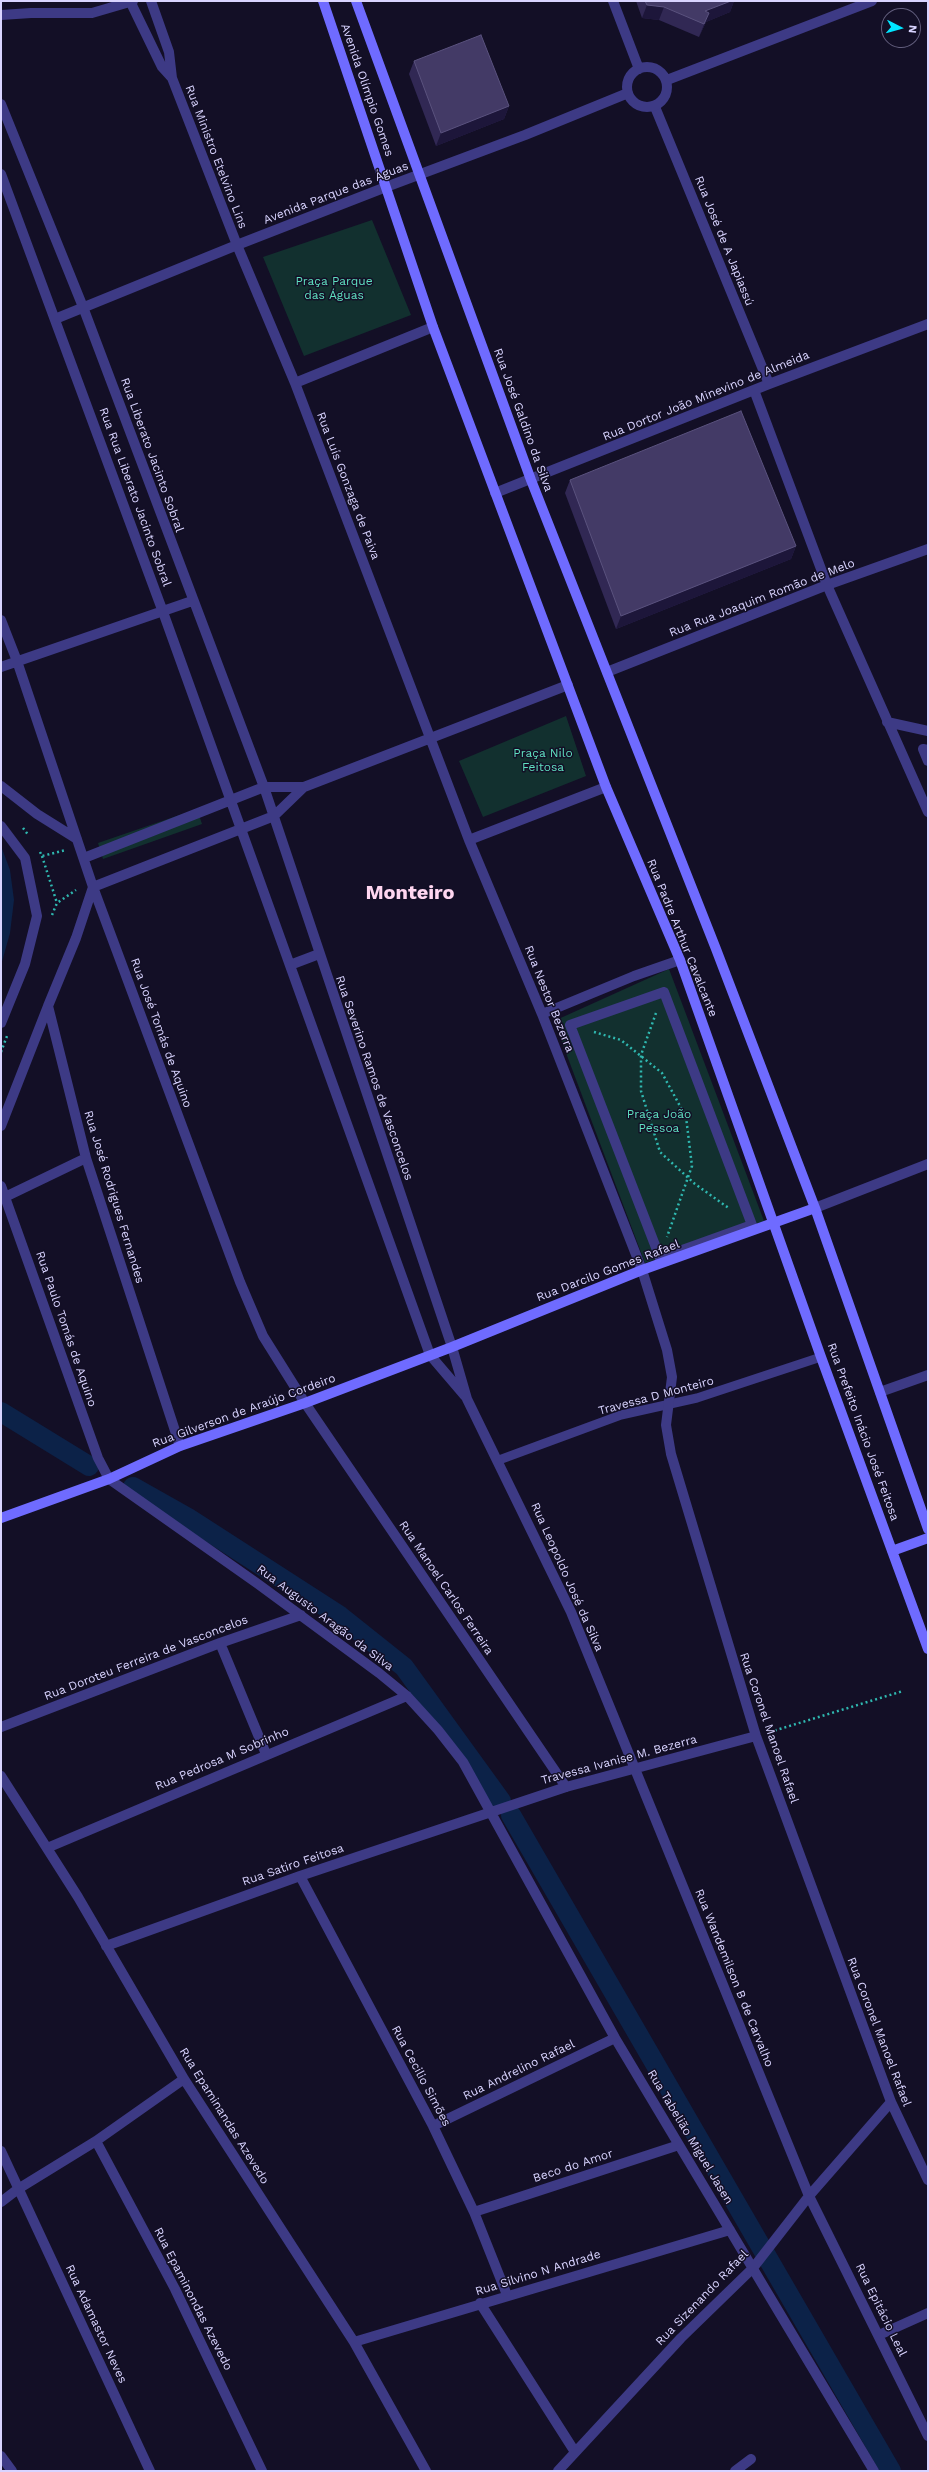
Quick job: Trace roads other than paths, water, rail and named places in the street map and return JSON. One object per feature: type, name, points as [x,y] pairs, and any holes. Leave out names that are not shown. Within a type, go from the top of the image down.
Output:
[{"type":"main road","name":"Avenida Olímpio Gomes","points":[[323,1],[386,187]]},
{"type":"main road","name":"Avenida Olímpio Gomes","points":[[356,1],[419,175]]},
{"type":"main road","name":"Rua José Galdino da Silva","points":[[419,175],[531,480],[607,672]]},
{"type":"main road","points":[[386,187],[433,327],[568,685]]},
{"type":"main road","points":[[607,672],[815,1208],[928,1529]]},
{"type":"main road","name":"Rua Padre Arthur Cavalcante","points":[[568,685],[606,788],[680,960],[774,1224]]},
{"type":"main road","name":"Rua Darcilo Gomes Rafael","points":[[452,1347],[642,1270],[774,1224],[815,1208]]},
{"type":"main road","name":"Rua Prefeito Inácio José Feitosa","points":[[774,1224],[928,1649]]},
{"type":"main road","name":"Rua Gilverson de Araújo Cordeiro","points":[[1,1518],[109,1479],[180,1446],[305,1403],[452,1347]]},
{"type":"main road","points":[[892,1551],[928,1538]]},
{"type":"street","name":"Rua Ministro Etelvino Lins","points":[[131,1],[162,67],[172,78]]},
{"type":"street","points":[[1,15],[31,13],[76,15],[92,13],[131,1]]},
{"type":"street","name":"Rua Ministro Etelvino Lins","points":[[151,1],[169,52],[172,78],[237,245]]},
{"type":"street","points":[[613,1],[639,69]]},
{"type":"street","points":[[666,80],[872,1]]},
{"type":"street","points":[[652,67],[658,70],[666,80],[666,96],[655,107],[642,107],[636,104],[628,93],[628,82],[639,69],[652,67]]},
{"type":"street","name":"Avenida Parque das Águas","points":[[55,319],[237,245],[628,93]]},
{"type":"street","name":"Rua Liberato Jacinto Sobral","points":[[1,104],[84,307],[192,601],[274,816]]},
{"type":"street","name":"Rua José de A Japiassú","points":[[655,107],[769,384]]},
{"type":"street","name":"Rua Rua Liberato Jacinto Sobral","points":[[1,174],[163,612],[241,830]]},
{"type":"street","name":"Rua Luís Gonzaga de Paiva","points":[[237,245],[295,383],[430,739]]},
{"type":"street","name":"Rua Dortor João Minevino de Almeida","points":[[495,494],[769,384],[928,324]]},
{"type":"street","points":[[295,383],[433,327]]},
{"type":"street","points":[[754,390],[827,585],[928,812]]},
{"type":"street","name":"Rua Rua Joaquim Romão de Melo","points":[[607,672],[827,585],[928,549]]},
{"type":"street","points":[[1,667],[192,601]]},
{"type":"street","points":[[1,620],[17,661]]},
{"type":"street","name":"Rua José Tomás de Aquino","points":[[17,661],[93,887],[240,1282],[263,1336],[305,1403]]},
{"type":"street","points":[[84,858],[230,799],[264,787],[304,787],[568,685]]},
{"type":"street","points":[[887,722],[928,731]]},
{"type":"street","name":"Rua Nestor Bezerra","points":[[430,739],[469,840],[542,1014],[642,1270]]},
{"type":"street","points":[[928,750],[923,749],[928,760]]},
{"type":"street","points":[[1,786],[37,814],[79,843]]},
{"type":"street","points":[[1,1126],[76,938],[93,887],[274,816],[304,787]]},
{"type":"street","points":[[469,840],[606,788]]},
{"type":"street","name":"Rua Severino Ramos de Vasconcelos","points":[[274,816],[318,954],[452,1347]]},
{"type":"street","points":[[1,826],[25,858],[37,916],[25,964],[1,1023]]},
{"type":"street","points":[[241,830],[430,1355]]},
{"type":"street","points":[[290,964],[318,954]]},
{"type":"street","points":[[542,1014],[634,976],[680,960]]},
{"type":"street","points":[[664,992],[752,1225],[660,1258],[570,1025],[664,992]]},
{"type":"street","name":"Rua José Rodrigues Fernandes","points":[[48,1006],[86,1158],[180,1446]]},
{"type":"street","points":[[5,1197],[86,1158]]},
{"type":"street","points":[[815,1208],[928,1164]]},
{"type":"street","name":"Rua Paulo Tomás de Aquino","points":[[1,1186],[98,1458],[109,1479]]},
{"type":"street","name":"Rua Coronel Manoel Rafael","points":[[642,1270],[667,1350],[672,1377],[670,1406],[666,1425],[671,1454],[756,1736],[891,2102],[928,2180]]},
{"type":"street","name":"Rua Leopoldo José da Silva","points":[[452,1347],[467,1399],[499,1460],[571,1612],[635,1770]]},
{"type":"street","name":"Rua Leopoldo José da Silva","points":[[430,1355],[467,1399]]},
{"type":"street","points":[[880,1392],[928,1375]]},
{"type":"street","name":"Rua Manoel Carlos Ferreira","points":[[305,1403],[566,1787]]},
{"type":"street","name":"Rua Augusto Aragão da Silva","points":[[109,1479],[300,1615],[379,1673],[407,1696],[438,1730],[463,1762],[490,1813]]},
{"type":"street","name":"Rua Doroteu Ferreira de Vasconcelos","points":[[1,1727],[220,1642],[300,1615]]},
{"type":"street","points":[[220,1642],[266,1754]]},
{"type":"street","name":"Rua Pedrosa M Sobrinho","points":[[47,1848],[266,1754],[407,1696]]},
{"type":"street","name":"Travessa Ivanise M. Bezerra","points":[[490,1813],[566,1787],[635,1770],[756,1736]]},
{"type":"street","name":"Rua Wandemilson B de Carvalho","points":[[635,1770],[809,2196]]},
{"type":"street","name":"Rua Epaminandas Azevedo","points":[[1,1776],[78,1896],[184,2079],[354,2342],[426,2471]]},
{"type":"street","name":"Rua Satiro Feitosa","points":[[106,1946],[300,1876],[490,1813]]},
{"type":"street","name":"Rua Tabelião Miguel Jasen","points":[[490,1813],[615,2038],[874,2471]]},
{"type":"street","name":"Rua Cecilio Simões","points":[[300,1876],[434,2126],[474,2212],[507,2295]]},
{"type":"street","name":"Rua Andrelino Rafael","points":[[434,2126],[615,2038]]},
{"type":"street","points":[[1,2202],[18,2188],[96,2141],[184,2079]]},
{"type":"street","name":"Rua Sizenando Rafael","points":[[558,2471],[681,2338],[753,2268],[809,2196],[891,2102]]},
{"type":"street","name":"Rua Epaminondas Azevedo","points":[[96,2141],[175,2289],[262,2471]]},
{"type":"street","name":"Beco do Amor","points":[[474,2212],[679,2144]]},
{"type":"street","name":"Rua Adamastor Neves","points":[[1,2151],[4,2163],[18,2188],[150,2471]]},
{"type":"street","name":"Rua Epitácio Leal","points":[[809,2196],[928,2436]]},
{"type":"street","name":"Rua Silvino N Andrade","points":[[354,2342],[480,2303],[730,2230]]},
{"type":"street","points":[[480,2303],[575,2452]]},
{"type":"street","points":[[879,2335],[928,2313]]},
{"type":"street","points":[[1,2456],[12,2471]]},
{"type":"street","points":[[735,2471],[751,2459]]},
{"type":"lane","name":"Travessa D Monteiro","points":[[499,1460],[621,1416],[670,1406],[821,1357]]},
{"type":"water","points":[[1,846],[10,870],[14,900],[10,933],[1,965]]},
{"type":"waterway","points":[[1,1412],[89,1466]]},
{"type":"waterway","points":[[133,1487],[188,1518],[340,1616],[404,1667],[501,1801]]},
{"type":"waterway","points":[[511,1815],[891,2471]]},
{"type":"district","name":"Monteiro","points":[[410,893]]},
{"type":"park label","name":"Praça Parque das Águas","points":[[334,288]]},
{"type":"park label","name":"Praça Nilo Feitosa","points":[[543,760]]},
{"type":"park label","name":"Praça João Pessoa","points":[[659,1121]]}]
